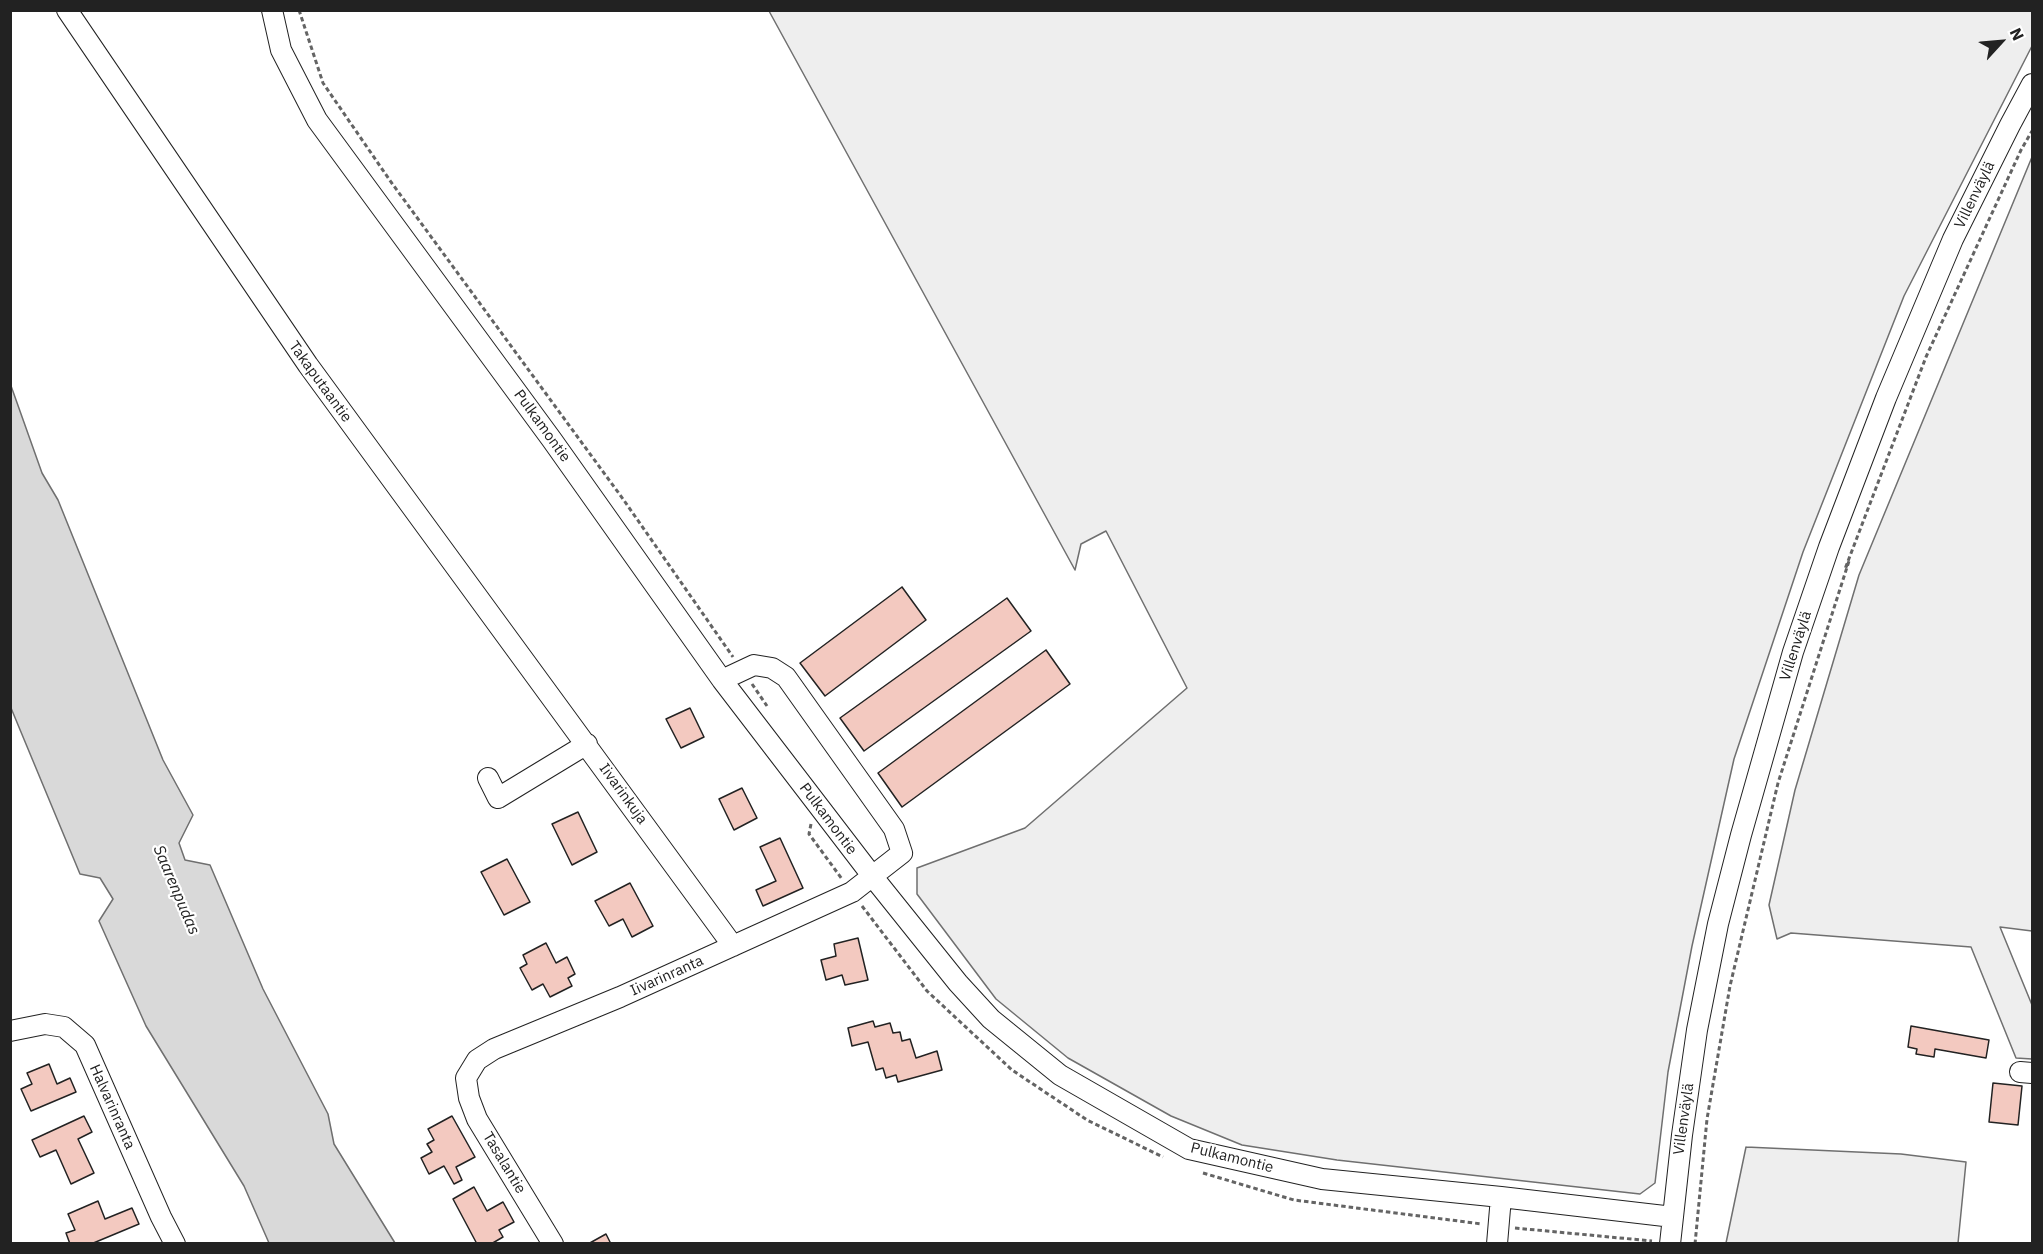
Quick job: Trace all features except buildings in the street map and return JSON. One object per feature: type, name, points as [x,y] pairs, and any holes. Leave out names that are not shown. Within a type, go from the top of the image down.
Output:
[{"type":"street","name":"Takaputaantie","points":[[67,10],[308,365],[587,744]]},
{"type":"street","name":"Pulkamontie","points":[[272,10],[281,50],[317,120],[546,431],[722,680],[873,878],[958,983],[991,1019],[1060,1075],[1188,1149],[1322,1179],[1673,1217]]},
{"type":"street","name":"Villenväylä","points":[[1670,1243],[1697,1030],[1718,924],[1793,652],[1829,547],[1882,408],[1953,238],[2032,84]]},
{"type":"street","name":"Iivarinranta","points":[[466,1078],[477,1060],[494,1049],[620,998],[852,892],[873,878],[902,853],[894,829],[786,678],[772,668],[754,665],[722,680]]},
{"type":"street","points":[[488,778],[498,798],[587,744]]},
{"type":"street","name":"Iivarinkuja","points":[[587,744],[733,946]]},
{"type":"street","name":"Halvarinranta","points":[[10,1030],[45,1024],[55,1025],[64,1027],[85,1045],[160,1217],[175,1244]]},
{"type":"street","name":"Tasalantie","points":[[466,1078],[469,1098],[477,1119],[553,1244]]},
{"type":"street","points":[[1498,1235],[1501,1197]]},
{"type":"path","points":[[1695,1244],[1707,1119],[1730,986],[1778,783],[1849,561],[1845,569],[1926,357],[2021,150],[2032,131]]},
{"type":"path","points":[[852,892],[927,991],[1012,1070],[1087,1120],[1172,1161]]},
{"type":"path","points":[[1194,1170],[1294,1200],[1498,1235],[1670,1243]]},
{"type":"shaded area","points":[[769,11],[2032,11],[2032,46],[1904,296],[1803,552],[1734,759],[1692,946],[1668,1072],[1655,1183],[1640,1194],[1337,1160],[1242,1145],[1171,1116],[1068,1058],[996,999],[917,894],[917,868],[1025,828],[1187,688],[1106,531],[1081,544],[1075,570]]},
{"type":"shaded area","points":[[2032,157],[2032,931],[2000,927],[2032,1005],[2032,1059],[2016,1058],[1971,947],[1791,933],[1777,939],[1769,905],[1795,790],[1859,575]]},
{"type":"shaded area","points":[[1746,1147],[1901,1154],[1966,1162],[1958,1243],[1726,1243]]},
{"type":"water","name":"Saarenpudas","points":[[10,383],[42,473],[58,500],[163,760],[193,815],[179,843],[185,860],[210,865],[263,989],[328,1114],[334,1144],[395,1243],[269,1243],[244,1186],[146,1026],[99,921],[113,899],[100,878],[80,874],[11,708]]}]
